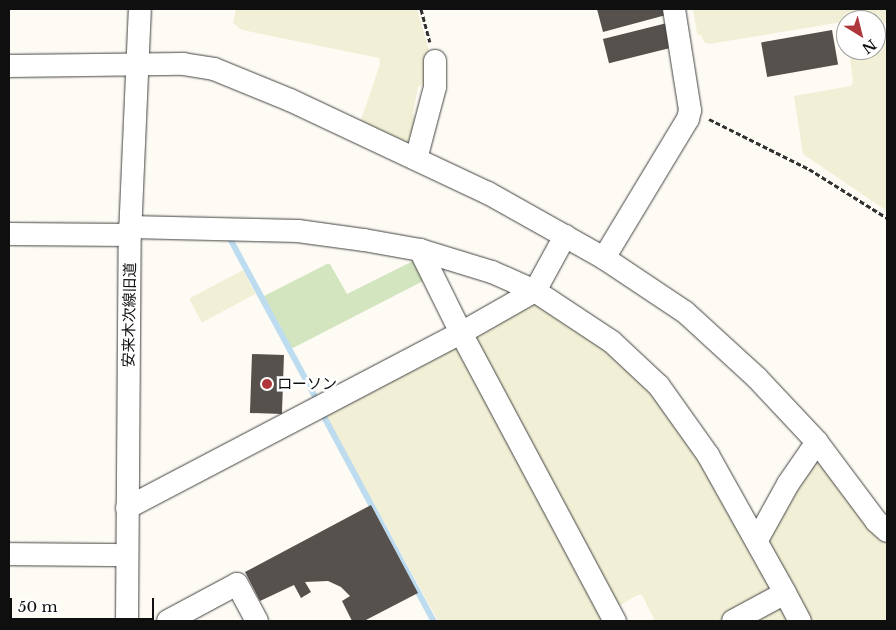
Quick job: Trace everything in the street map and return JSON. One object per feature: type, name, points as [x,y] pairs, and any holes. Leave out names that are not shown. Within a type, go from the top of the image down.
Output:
[{"type":"street","name":"安来木次線旧道","points":[[127,621],[130,231],[140,9]]},
{"type":"street","points":[[604,258],[684,129],[690,110],[674,9]]},
{"type":"street","points":[[416,159],[435,87],[435,61]]},
{"type":"street","points":[[9,66],[183,64],[214,69],[263,88],[488,193],[604,258],[684,312],[757,378],[816,442],[876,521],[887,532]]},
{"type":"street","points":[[9,234],[130,231],[298,231],[420,250],[492,272],[535,290],[612,342],[659,386],[708,455],[757,540],[800,621]]},
{"type":"street","points":[[127,508],[461,333],[535,290],[565,236]]},
{"type":"street","points":[[420,250],[461,333],[615,621]]},
{"type":"street","points":[[757,540],[788,484],[816,442]]},
{"type":"street","points":[[9,554],[127,554]]},
{"type":"street","points":[[168,621],[237,584],[257,621]]},
{"type":"street","points":[[733,621],[785,593]]},
{"type":"path","points":[[421,9],[435,61]]},
{"type":"path","points":[[690,110],[809,169],[887,218]]},
{"type":"shaded area","points":[[236,9],[417,9],[431,57],[429,87],[421,85],[418,87],[413,113],[414,117],[421,121],[412,147],[360,123],[380,64],[379,58],[242,30],[233,23]]},
{"type":"shaded area","points":[[693,9],[887,9],[886,22],[886,10],[836,10],[836,23],[709,44],[704,42],[701,35],[697,34]]},
{"type":"shaded area","points":[[886,32],[887,211],[803,154],[794,96],[851,86],[853,82],[850,60],[886,60]]},
{"type":"shaded area","points":[[243,270],[256,294],[202,322],[189,299]]},
{"type":"shaded area","points":[[539,300],[632,371],[690,438],[773,587],[723,621],[655,621],[642,595],[638,595],[618,606],[474,339]]},
{"type":"shaded area","points":[[458,344],[608,621],[438,621],[325,414]]},
{"type":"shaded area","points":[[818,458],[887,543],[887,621],[809,621],[766,544],[766,535]]},
{"type":"shaded area","points":[[780,603],[793,621],[745,621]]},
{"type":"green space","points":[[417,259],[429,278],[291,349],[262,297],[327,264],[330,264],[347,294]]},
{"type":"building","points":[[597,9],[664,9],[666,15],[603,32]]},
{"type":"building","points":[[667,23],[673,47],[609,63],[603,39]]},
{"type":"building","points":[[832,30],[838,64],[767,77],[761,43]]},
{"type":"building","name":"ローソン","points":[[252,354],[284,355],[282,414],[250,413]]},
{"type":"building","points":[[371,505],[418,593],[364,621],[352,621],[342,601],[350,596],[341,587],[328,581],[305,582],[311,592],[301,598],[294,585],[260,601],[245,572]]},
{"type":"waterway","points":[[230,238],[316,398]]},
{"type":"waterway","points":[[324,416],[434,621]]},
{"type":"place","name":"ローソン","points":[[267,384]]}]
